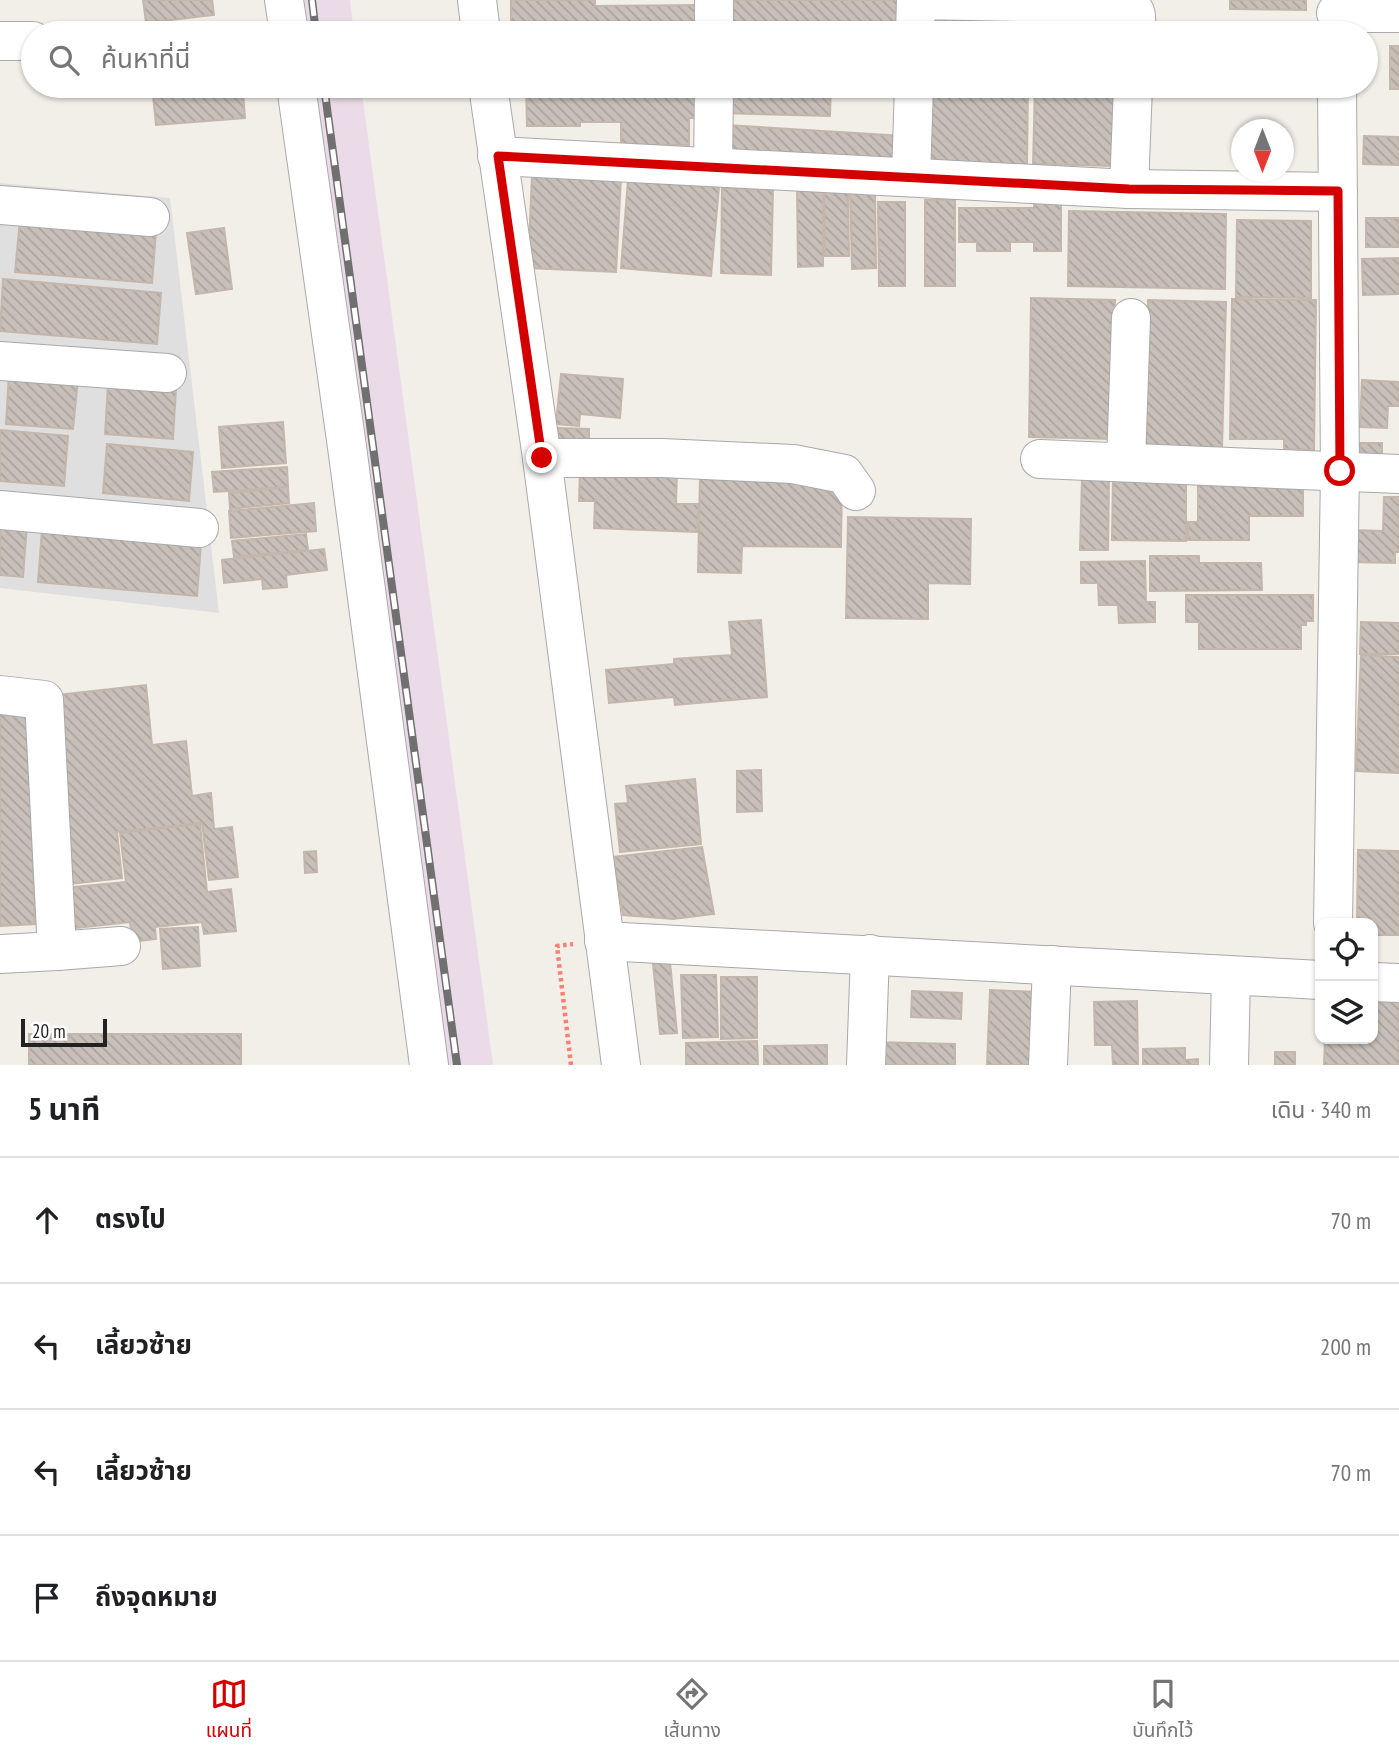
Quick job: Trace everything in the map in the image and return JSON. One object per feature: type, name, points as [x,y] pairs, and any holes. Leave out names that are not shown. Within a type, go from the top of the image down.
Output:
[{"type":"street","points":[[284,0],[287,21]]},
{"type":"street","points":[[477,0],[480,21]]},
{"type":"street","points":[[714,0],[714,21]]},
{"type":"street","points":[[915,21],[916,0],[1123,4],[1132,7],[1136,21]]},
{"type":"street","points":[[1336,15],[1399,13]]},
{"type":"street","points":[[0,41],[21,41]]},
{"type":"street","points":[[298,98],[429,1065]]},
{"type":"street","points":[[490,98],[542,458],[621,1065]]},
{"type":"street","points":[[713,98],[713,167]]},
{"type":"street","points":[[911,177],[914,98]]},
{"type":"street","points":[[1129,189],[1133,98]]},
{"type":"street","points":[[1333,918],[1340,471],[1337,98]]},
{"type":"street","points":[[498,156],[1129,189],[1338,191]]},
{"type":"street","points":[[0,205],[150,218]]},
{"type":"street","points":[[1126,462],[1131,317]]},
{"type":"street","points":[[0,361],[167,373]]},
{"type":"street","points":[[542,458],[662,458],[793,464],[844,474],[856,491]]},
{"type":"street","points":[[1040,459],[1399,474]]},
{"type":"street","points":[[0,510],[199,528]]},
{"type":"street","points":[[0,695],[44,700],[57,951]]},
{"type":"street","points":[[604,941],[1315,980]]},
{"type":"street","points":[[0,954],[121,946]]},
{"type":"street","points":[[866,1065],[870,954]]},
{"type":"street","points":[[1048,1065],[1052,965]]},
{"type":"street","points":[[1229,1065],[1231,976]]},
{"type":"street","points":[[1378,982],[1399,984]]},
{"type":"path","points":[[571,1065],[557,946],[604,941]]},
{"type":"shaded area","points":[[301,0],[350,0],[353,21],[304,21]]},
{"type":"shaded area","points":[[315,98],[363,98],[493,1065],[445,1065]]},
{"type":"shaded area","points":[[0,183],[170,198],[219,613],[0,588]]},
{"type":"building","points":[[143,0],[212,0],[214,15],[146,21]]},
{"type":"building","points":[[511,0],[595,0],[595,6],[699,5],[699,21],[511,21]]},
{"type":"building","points":[[723,0],[903,0],[902,21],[722,21]]},
{"type":"building","points":[[1230,0],[1306,0],[1306,10],[1230,9]]},
{"type":"building","points":[[931,18],[1022,19],[1022,21],[931,21]]},
{"type":"building","points":[[1390,46],[1399,46],[1399,89],[1390,89]]},
{"type":"building","points":[[153,98],[244,98],[245,118],[156,125]]},
{"type":"building","points":[[526,98],[702,98],[702,118],[689,118],[689,145],[621,146],[621,122],[580,122],[580,126],[527,126]]},
{"type":"building","points":[[721,98],[831,98],[830,116],[720,113]]},
{"type":"building","points":[[926,98],[1028,98],[1027,165],[925,164]]},
{"type":"building","points":[[1035,98],[1116,98],[1113,166],[1033,164]]},
{"type":"building","points":[[726,125],[903,136],[901,163],[725,151]]},
{"type":"building","points":[[1364,136],[1399,137],[1399,165],[1363,164]]},
{"type":"building","points":[[532,175],[621,178],[616,272],[528,268]]},
{"type":"building","points":[[628,180],[719,187],[711,276],[621,268]]},
{"type":"building","points":[[722,188],[773,190],[771,275],[721,273]]},
{"type":"building","points":[[797,188],[823,188],[823,266],[798,267]]},
{"type":"building","points":[[848,191],[849,256],[825,256],[824,192]]},
{"type":"building","points":[[850,193],[875,193],[876,268],[852,269]]},
{"type":"building","points":[[925,200],[955,200],[955,286],[925,286]]},
{"type":"building","points":[[878,202],[905,202],[905,286],[879,286]]},
{"type":"building","points":[[1034,202],[1061,202],[1061,251],[1034,251],[1034,242],[1010,242],[1010,251],[977,251],[977,242],[959,242],[959,208],[1034,208]]},
{"type":"building","points":[[1069,211],[1226,214],[1225,289],[1068,286]]},
{"type":"building","points":[[1366,218],[1399,218],[1399,247],[1366,247]]},
{"type":"building","points":[[20,220],[156,231],[152,283],[15,272]]},
{"type":"building","points":[[1237,220],[1311,221],[1311,298],[1236,297]]},
{"type":"building","points":[[224,228],[232,289],[196,294],[187,233]]},
{"type":"building","points":[[1399,258],[1399,294],[1363,295],[1362,259]]},
{"type":"building","points":[[3,279],[161,293],[157,344],[0,331]]},
{"type":"building","points":[[1031,298],[1115,300],[1113,439],[1029,437]]},
{"type":"building","points":[[1232,299],[1316,300],[1314,450],[1284,449],[1284,439],[1230,439]]},
{"type":"building","points":[[1148,300],[1226,302],[1222,449],[1144,447]]},
{"type":"building","points":[[9,374],[78,379],[73,429],[6,424]]},
{"type":"building","points":[[561,374],[623,379],[620,418],[580,414],[579,426],[556,424]]},
{"type":"building","points":[[1362,380],[1399,382],[1399,406],[1388,406],[1387,428],[1360,427]]},
{"type":"building","points":[[108,384],[176,389],[173,439],[105,434]]},
{"type":"building","points":[[283,422],[286,463],[222,468],[219,427]]},
{"type":"building","points":[[558,428],[589,429],[589,448],[558,448]]},
{"type":"building","points":[[0,430],[68,436],[64,486],[0,481]]},
{"type":"building","points":[[1360,443],[1382,443],[1382,465],[1360,465]]},
{"type":"building","points":[[107,444],[193,452],[189,501],[103,493]]},
{"type":"building","points":[[287,467],[288,487],[214,492],[212,472]]},
{"type":"building","points":[[580,470],[677,470],[676,504],[699,504],[697,532],[594,528],[595,501],[579,501]]},
{"type":"building","points":[[700,475],[842,477],[841,547],[742,546],[741,573],[698,572]]},
{"type":"building","points":[[1082,478],[1109,478],[1108,550],[1080,550]]},
{"type":"building","points":[[1113,480],[1186,481],[1186,541],[1112,540]]},
{"type":"building","points":[[1198,483],[1303,483],[1303,516],[1249,516],[1249,540],[1188,540],[1188,522],[1198,522]]},
{"type":"building","points":[[288,487],[289,503],[230,509],[229,493]]},
{"type":"building","points":[[1384,497],[1399,497],[1399,552],[1395,552],[1395,563],[1352,562],[1353,530],[1383,531]]},
{"type":"building","points":[[314,503],[316,531],[231,538],[229,511]]},
{"type":"building","points":[[848,517],[971,519],[970,584],[928,583],[928,619],[846,618]]},
{"type":"building","points":[[0,522],[27,524],[23,577],[0,575]]},
{"type":"building","points":[[42,530],[201,544],[197,596],[38,582]]},
{"type":"building","points":[[306,534],[308,550],[234,557],[232,541]]},
{"type":"building","points":[[324,549],[327,570],[286,575],[287,587],[263,589],[262,579],[224,583],[222,560]]},
{"type":"building","points":[[1150,556],[1199,556],[1199,563],[1261,563],[1262,590],[1150,591]]},
{"type":"building","points":[[1145,561],[1146,602],[1155,602],[1155,622],[1119,623],[1118,605],[1099,605],[1098,583],[1081,583],[1081,562]]},
{"type":"building","points":[[1186,595],[1313,595],[1313,621],[1306,621],[1306,625],[1301,625],[1301,649],[1199,649],[1199,622],[1186,622]]},
{"type":"building","points":[[761,620],[767,697],[675,705],[674,697],[609,703],[606,670],[674,664],[674,659],[732,655],[729,622]]},
{"type":"building","points":[[1361,622],[1399,623],[1399,654],[1360,654]]},
{"type":"building","points":[[1361,655],[1399,657],[1399,773],[1356,771]]},
{"type":"building","points":[[146,685],[152,745],[186,741],[192,796],[211,793],[214,829],[232,827],[238,877],[209,880],[202,823],[117,832],[122,878],[70,884],[49,696]]},
{"type":"building","points":[[28,709],[35,924],[0,926],[0,710]]},
{"type":"building","points":[[761,770],[762,811],[737,812],[737,771]]},
{"type":"building","points":[[695,779],[701,844],[620,852],[615,804],[628,803],[626,786]]},
{"type":"building","points":[[200,824],[207,892],[231,889],[236,931],[204,934],[202,922],[155,927],[156,939],[132,942],[130,922],[68,929],[64,888],[126,882],[120,833]]},
{"type":"building","points":[[702,847],[714,914],[673,919],[623,915],[613,857]]},
{"type":"building","points":[[1358,850],[1399,851],[1399,935],[1378,935],[1378,918],[1357,918]]},
{"type":"building","points":[[316,851],[317,872],[305,873],[304,852]]},
{"type":"building","points":[[198,927],[200,966],[163,969],[160,929]]},
{"type":"building","points":[[670,962],[677,1033],[660,1034],[653,964]]},
{"type":"building","points":[[681,975],[716,975],[718,1037],[683,1038]]},
{"type":"building","points":[[721,977],[757,977],[757,1038],[721,1039]]},
{"type":"building","points":[[990,990],[1037,992],[1034,1065],[987,1065]]},
{"type":"building","points":[[912,991],[962,993],[961,1019],[911,1017]]},
{"type":"building","points":[[1137,1001],[1138,1065],[1113,1065],[1112,1045],[1095,1045],[1094,1002]]},
{"type":"building","points":[[1378,1001],[1399,1001],[1399,1065],[1324,1065],[1325,1044],[1378,1044]]},
{"type":"building","points":[[29,1034],[241,1034],[241,1065],[29,1065]]},
{"type":"building","points":[[757,1041],[758,1065],[686,1065],[686,1043]]},
{"type":"building","points":[[872,1042],[955,1044],[955,1065],[872,1065]]},
{"type":"building","points":[[827,1045],[827,1065],[764,1065],[764,1046]]},
{"type":"building","points":[[1185,1048],[1185,1060],[1198,1059],[1198,1065],[1143,1065],[1143,1049]]},
{"type":"building","points":[[1275,1052],[1295,1052],[1295,1065],[1275,1065]]},
{"type":"railway","points":[[312,0],[315,21]]},
{"type":"railway","points":[[326,98],[457,1065]]},
{"type":"route","points":[[542,458],[498,156],[1129,189],[1338,191],[1340,471]]}]
